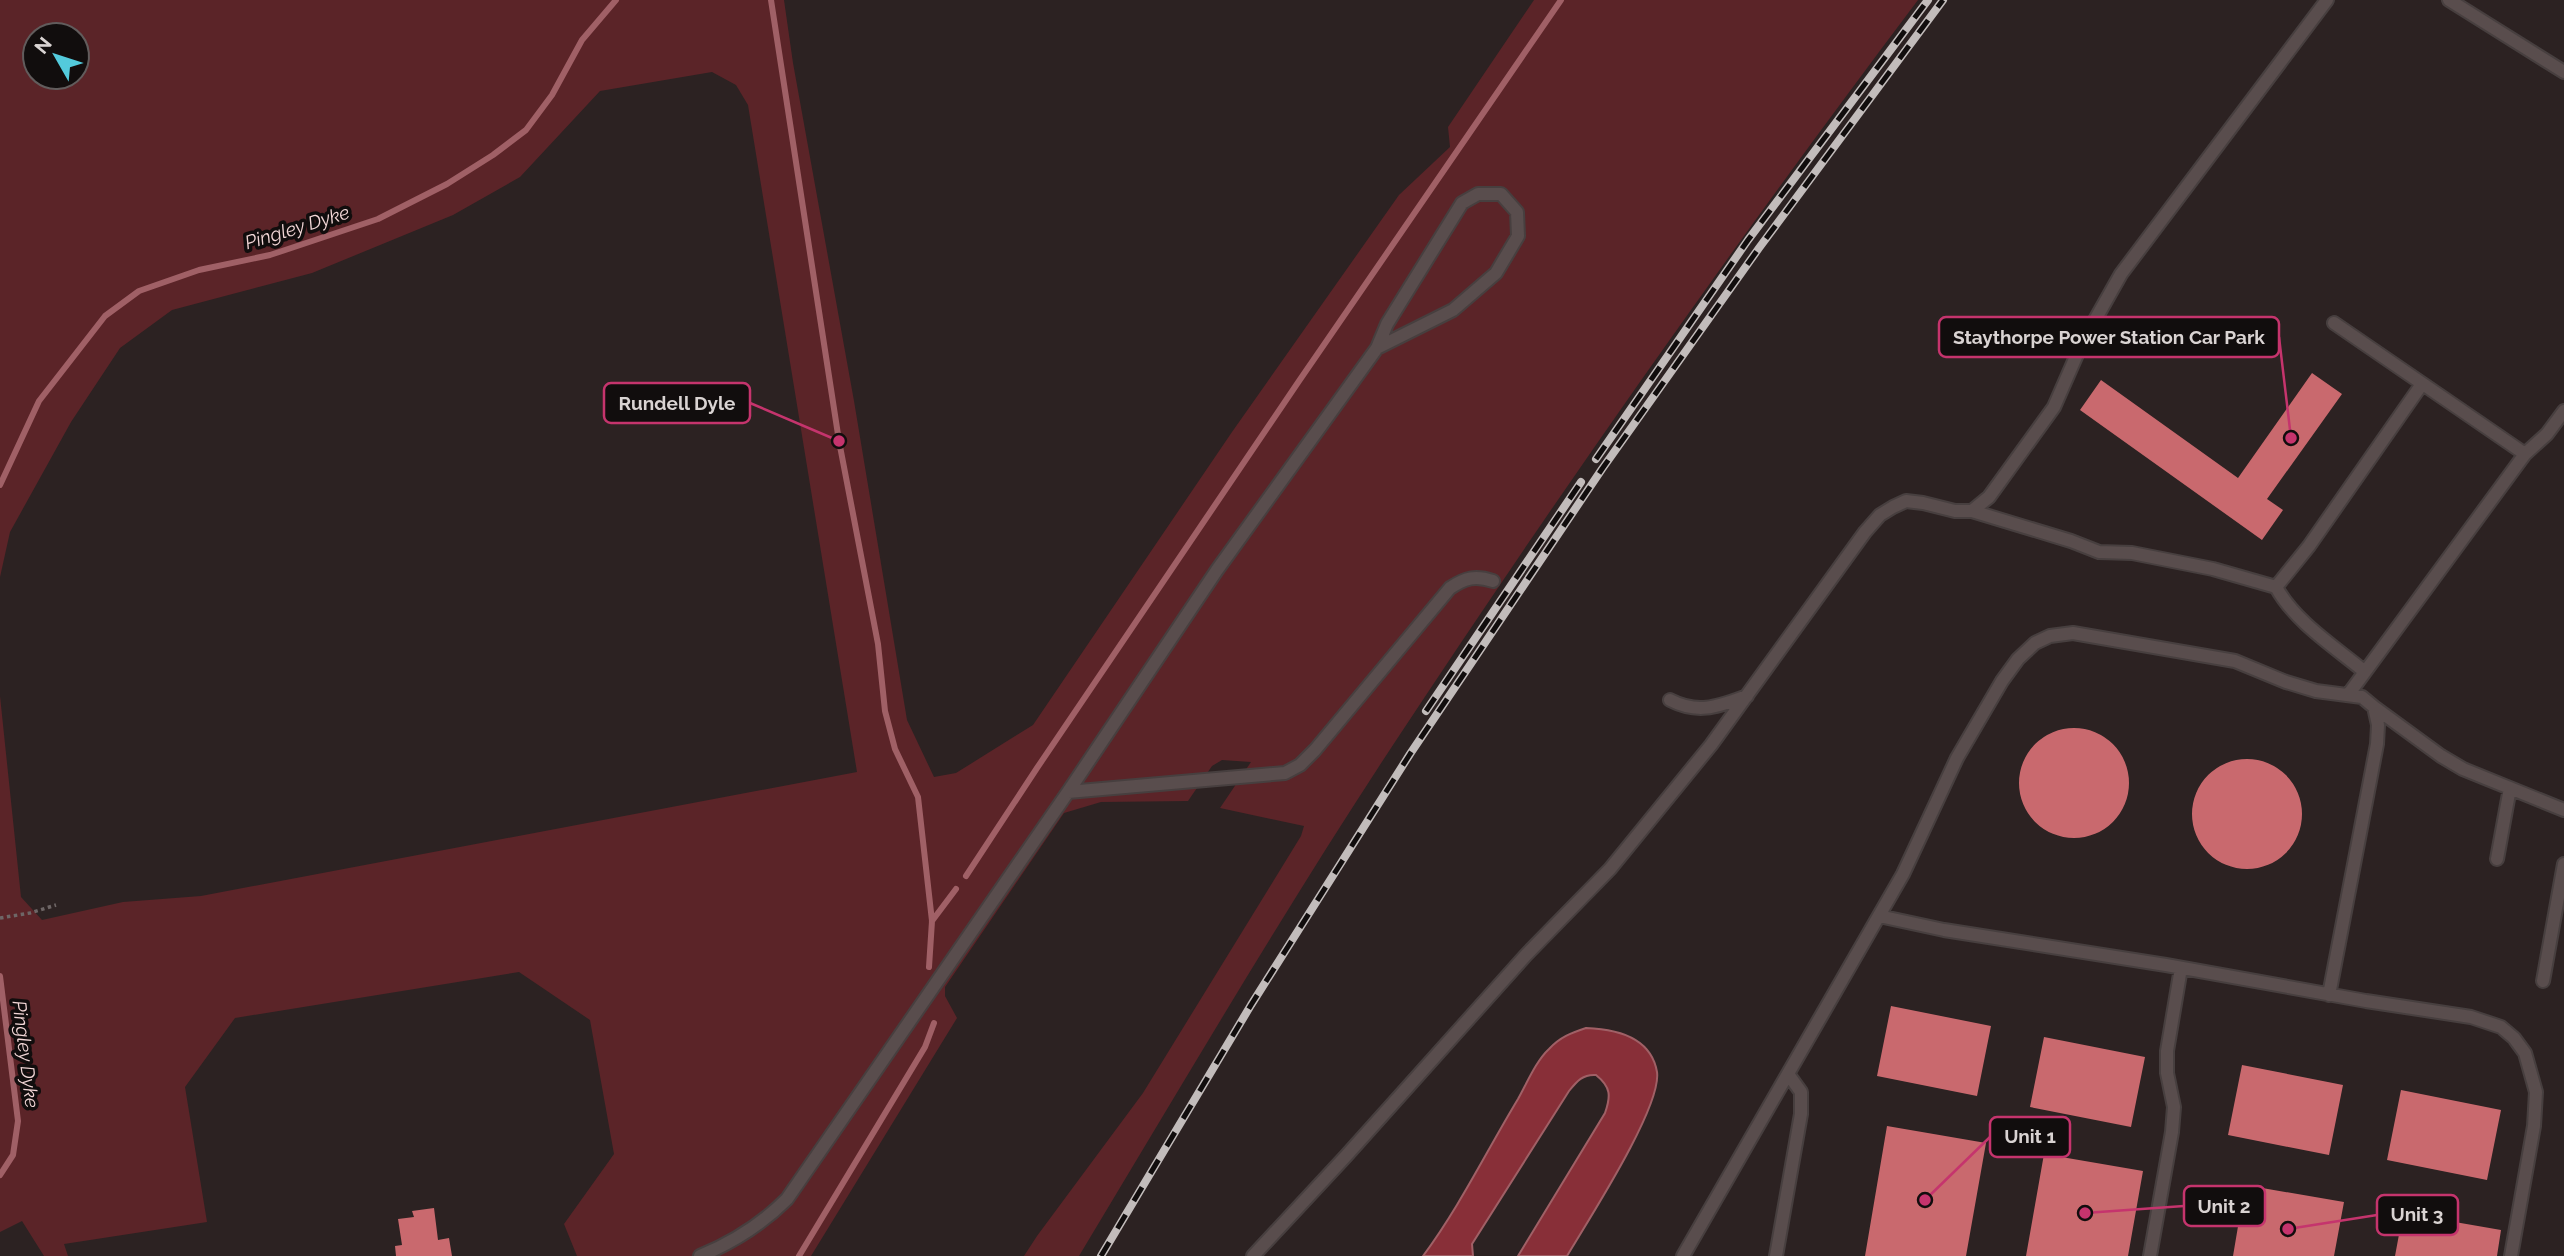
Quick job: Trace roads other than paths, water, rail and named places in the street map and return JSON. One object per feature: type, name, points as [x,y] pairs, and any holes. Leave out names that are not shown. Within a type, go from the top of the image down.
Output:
[{"type":"lane","points":[[1972,510],[1989,497],[2054,407],[2091,326],[2121,274],[2327,0]]},
{"type":"lane","points":[[2449,0],[2564,72]]},
{"type":"lane","points":[[700,1256],[747,1233],[787,1199],[1068,792],[1217,569],[1377,348],[1387,324],[1462,203],[1478,194],[1501,194],[1517,212],[1518,236],[1496,273],[1453,310],[1377,348]]},
{"type":"lane","points":[[2334,323],[2525,454]]},
{"type":"lane","points":[[2276,587],[2309,546],[2422,384]]},
{"type":"lane","points":[[2348,695],[2525,454],[2547,434],[2564,411]]},
{"type":"lane","points":[[1253,1256],[1526,955],[1610,869],[1674,792],[1747,696],[1865,532],[1893,506],[1906,501],[1955,511],[1972,510],[2099,552],[2132,553],[2213,569],[2276,587],[2304,621],[2365,671]]},
{"type":"lane","points":[[1068,792],[1285,773],[1300,765],[1315,750],[1450,588],[1465,578],[1481,577],[1493,580]]},
{"type":"lane","points":[[1683,1256],[1908,864],[1957,758],[2002,681],[2018,659],[2035,643],[2050,636],[2073,634],[2235,661],[2316,691],[2362,697],[2463,769],[2564,810]]},
{"type":"lane","points":[[1671,700],[1685,708],[1703,708],[1747,696]]},
{"type":"lane","points":[[2329,995],[2377,744],[2378,725],[2374,707]]},
{"type":"lane","points":[[2497,859],[2510,788]]},
{"type":"lane","points":[[2543,981],[2564,864]]},
{"type":"lane","points":[[1879,916],[1944,930],[2486,1021],[2501,1027],[2525,1053],[2534,1081],[2535,1103],[2511,1256]]},
{"type":"lane","points":[[2150,1256],[2172,1132],[2174,1107],[2167,1073],[2167,1051],[2181,968]]},
{"type":"lane","points":[[1776,1256],[1801,1114],[1801,1092],[1788,1074]]},
{"type":"waterway","name":"Pingley Dyke","points":[[0,485],[39,401],[105,316],[139,291],[199,270],[270,255],[378,219],[447,184],[526,130],[552,95],[582,40],[616,0]]},
{"type":"waterway","points":[[771,0],[839,441],[878,644],[885,711],[895,749],[918,797],[932,921],[929,967]]},
{"type":"waterway","points":[[966,876],[1299,381],[1561,0]]},
{"type":"waterway","points":[[932,921],[956,889]]},
{"type":"waterway","name":"Pingley Dyke","points":[[0,976],[18,1121],[13,1155],[0,1175]]},
{"type":"waterway","points":[[799,1256],[925,1047],[934,1023]]},
{"type":"railway","points":[[1596,459],[1748,240],[1928,0]]},
{"type":"railway","points":[[1101,1256],[1251,1005],[1410,754],[1602,469],[1759,248],[1943,0]]},
{"type":"railway","points":[[1426,711],[1581,482]]},
{"type":"place","name":"Staythorpe Power Station Car Park","points":[[2291,438]]},
{"type":"place","name":"Rundell Dyle","points":[[839,441]]},
{"type":"place","name":"Unit 1","points":[[1925,1200]]},
{"type":"place","name":"Unit 2","points":[[2085,1213]]},
{"type":"place","name":"Unit 3","points":[[2288,1229]]}]
